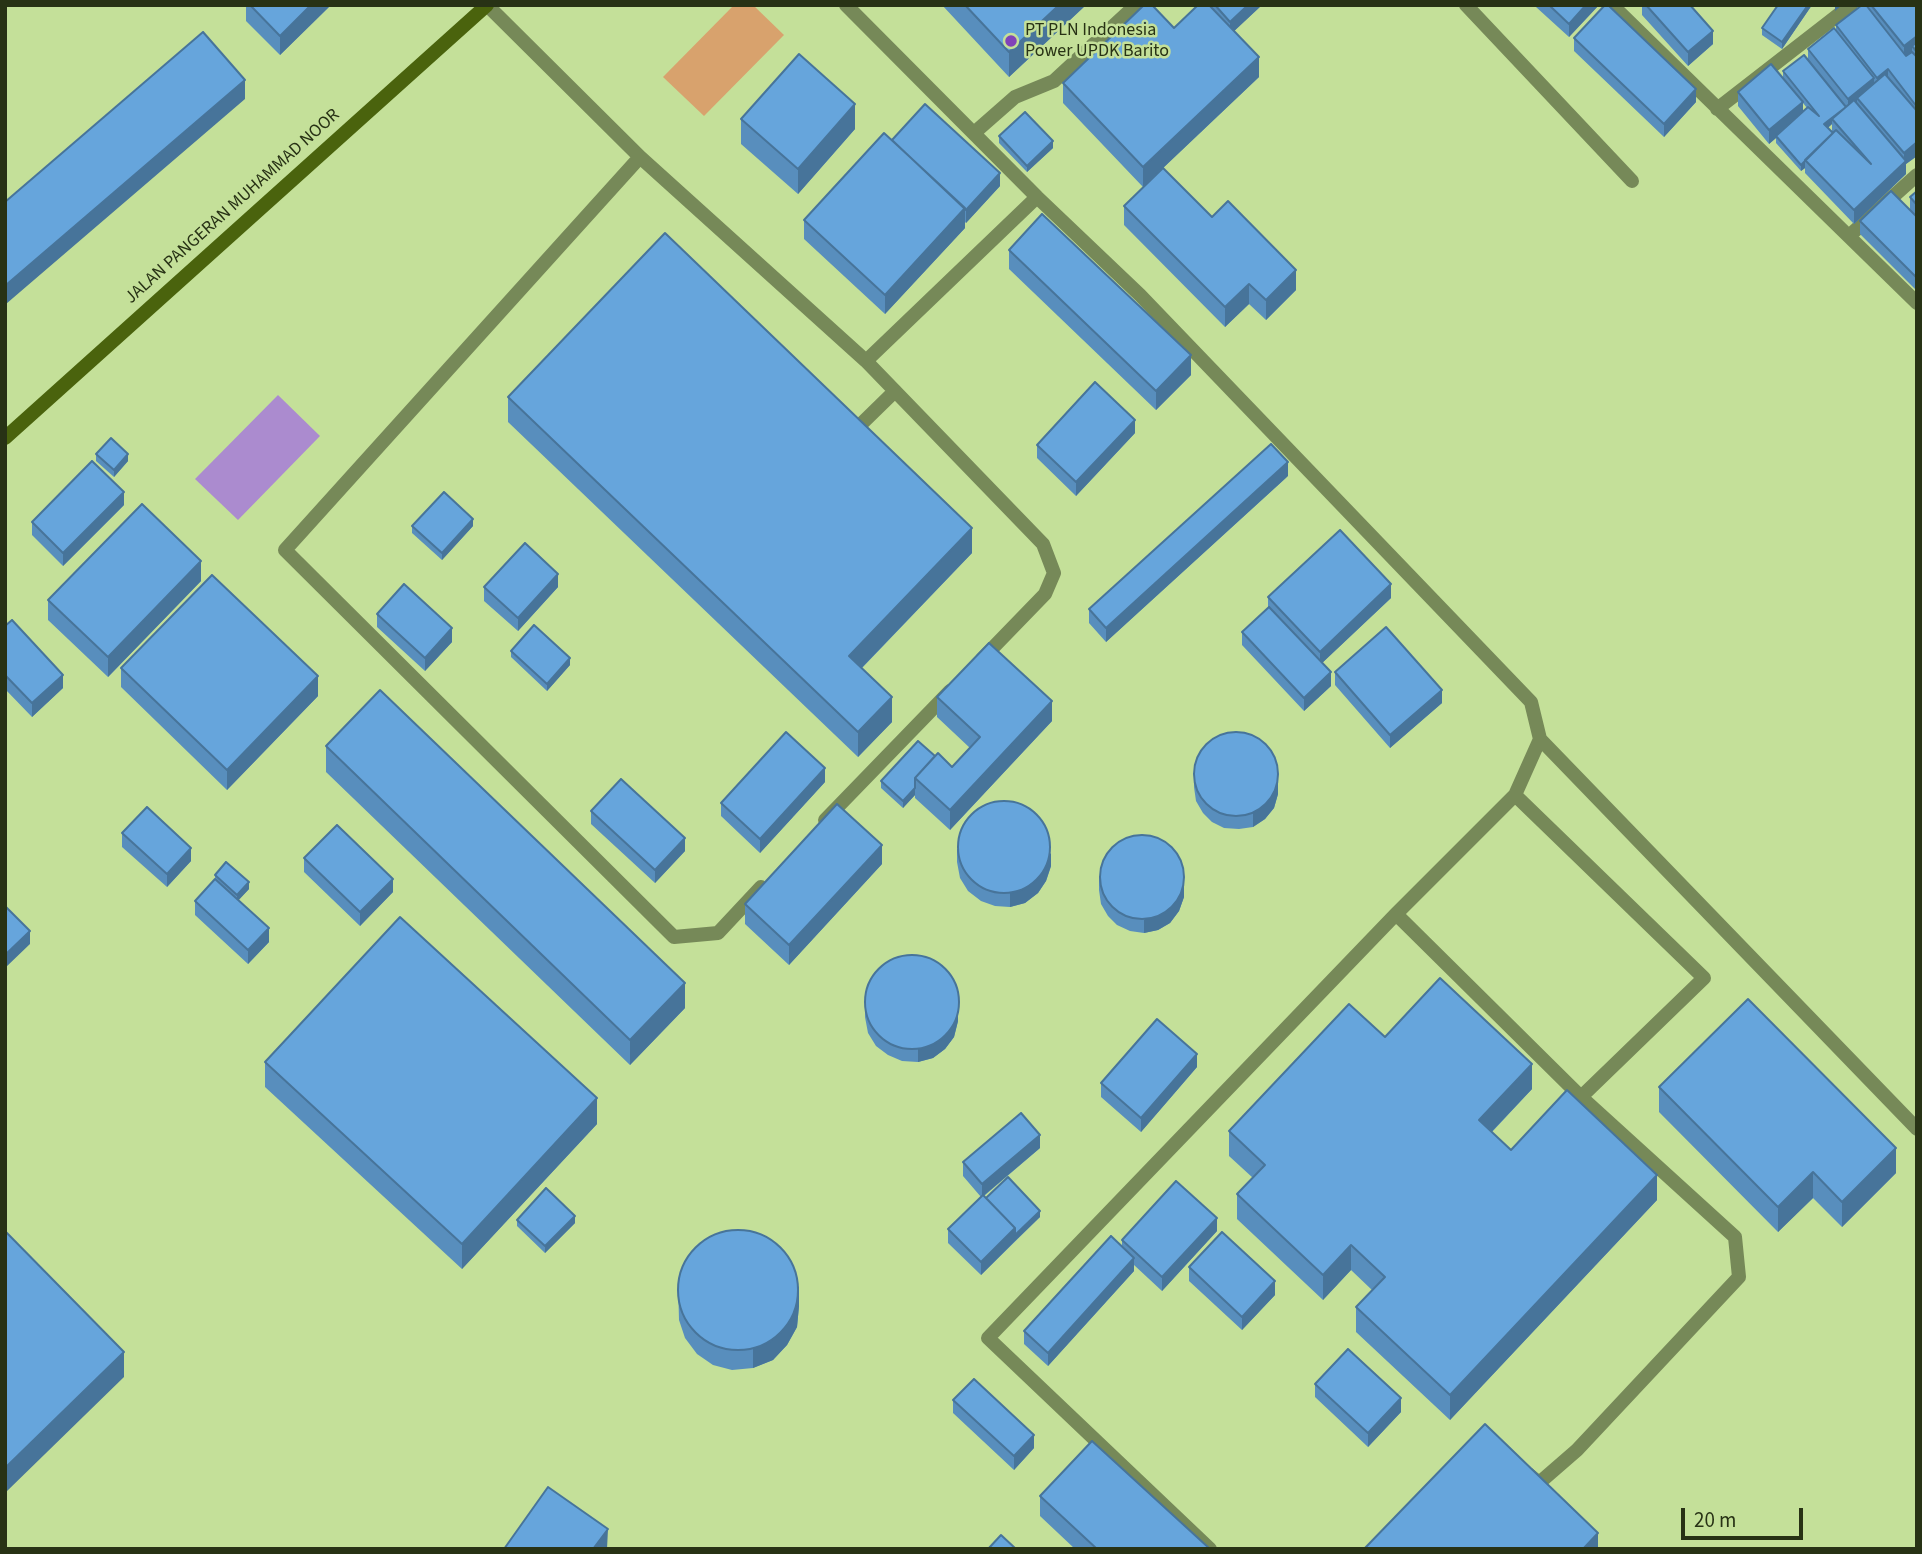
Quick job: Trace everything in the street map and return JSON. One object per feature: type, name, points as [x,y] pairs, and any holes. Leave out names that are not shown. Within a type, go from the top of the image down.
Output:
[{"type":"main road","name":"JALAN PANGERAN MUHAMMAD NOOR","points":[[5,438],[487,5]]},
{"type":"street","points":[[487,5],[640,157],[866,361],[1043,544],[1054,573],[1045,594],[814,831]]},
{"type":"street","points":[[846,5],[1037,197],[1140,295],[1531,702],[1540,739],[1917,1129]]},
{"type":"street","points":[[974,133],[1015,97],[1054,81],[1136,5]]},
{"type":"street","points":[[1466,5],[1632,181]]},
{"type":"street","points":[[1612,5],[1917,303]]},
{"type":"street","points":[[1717,109],[1851,5]]},
{"type":"street","points":[[640,157],[285,550],[674,936],[718,933],[775,872]]},
{"type":"street","points":[[1849,236],[1917,175]]},
{"type":"street","points":[[866,361],[1037,197]]},
{"type":"street","points":[[850,436],[895,391]]},
{"type":"street","points":[[1210,1549],[988,1338],[1396,914],[1516,795],[1540,739]]},
{"type":"street","points":[[1516,795],[1704,978],[1581,1097]]},
{"type":"street","points":[[1396,914],[1581,1097],[1735,1237],[1740,1278],[1577,1450],[1539,1482],[1519,1466]]},
{"type":"shaded area","points":[[734,5],[753,5],[784,35],[704,116],[663,77]]},
{"type":"shaded area","points":[[278,395],[320,436],[238,520],[195,479]]},
{"type":"building","points":[[250,5],[311,5],[280,36]]},
{"type":"building","points":[[965,5],[1059,5],[1009,52]]},
{"type":"building","points":[[1144,5],[1152,5],[1174,28],[1198,5],[1209,5],[1259,57],[1143,167],[1063,83]]},
{"type":"building","points":[[1215,5],[1248,5],[1230,22]]},
{"type":"building","points":[[1549,5],[1586,5],[1569,24]]},
{"type":"building","points":[[1605,5],[1696,89],[1664,124],[1574,38]]},
{"type":"building","points":[[1646,5],[1690,5],[1713,31],[1688,52]]},
{"type":"building","points":[[1778,5],[1808,5],[1782,42],[1762,28]]},
{"type":"building","points":[[1862,5],[1866,5],[1906,56],[1912,52],[1917,57],[1917,107],[1888,69],[1877,78],[1836,25]]},
{"type":"building","points":[[1871,5],[1917,5],[1917,36],[1904,46]]},
{"type":"building","points":[[1834,28],[1874,78],[1848,99],[1808,49]]},
{"type":"building","points":[[203,32],[245,80],[6,285],[5,202]]},
{"type":"building","points":[[799,54],[855,104],[798,169],[741,119]]},
{"type":"building","points":[[1804,55],[1846,107],[1824,124],[1833,133],[1801,165],[1776,136],[1808,107],[1819,116],[1783,71]]},
{"type":"building","points":[[1771,64],[1803,102],[1769,130],[1738,92]]},
{"type":"building","points":[[1885,74],[1917,111],[1917,142],[1904,153],[1857,98]]},
{"type":"building","points":[[1854,100],[1906,161],[1854,210],[1805,160],[1836,130],[1871,164],[1832,119]]},
{"type":"building","points":[[925,104],[1000,173],[966,210],[892,140]]},
{"type":"building","points":[[1025,112],[1053,141],[1027,166],[999,136]]},
{"type":"building","points":[[884,133],[965,208],[885,295],[804,220]]},
{"type":"building","points":[[1163,168],[1212,217],[1228,201],[1296,270],[1266,300],[1249,284],[1225,307],[1124,206]]},
{"type":"building","points":[[1891,191],[1917,217],[1917,278],[1860,221]]},
{"type":"building","points":[[1917,191],[1917,205],[1910,197]]},
{"type":"building","points":[[1042,214],[1191,355],[1156,391],[1009,250]]},
{"type":"building","points":[[665,233],[972,528],[849,656],[892,697],[858,732],[508,397]]},
{"type":"building","points":[[1095,382],[1135,420],[1076,482],[1037,445]]},
{"type":"building","points":[[111,438],[128,454],[114,470],[96,454]]},
{"type":"building","points":[[1271,444],[1288,462],[1106,628],[1089,609]]},
{"type":"building","points":[[92,461],[124,492],[63,553],[32,522]]},
{"type":"building","points":[[444,492],[473,519],[442,553],[412,526]]},
{"type":"building","points":[[142,504],[201,561],[108,657],[48,600]]},
{"type":"building","points":[[1340,530],[1391,584],[1320,652],[1268,597]]},
{"type":"building","points":[[525,543],[558,574],[518,618],[484,587]]},
{"type":"building","points":[[212,575],[318,676],[227,770],[121,668]]},
{"type":"building","points":[[404,584],[452,628],[425,658],[377,614]]},
{"type":"building","points":[[1269,607],[1331,672],[1304,698],[1242,632]]},
{"type":"building","points":[[12,620],[63,675],[32,703],[5,675],[5,626]]},
{"type":"building","points":[[534,625],[570,658],[547,684],[511,651]]},
{"type":"building","points":[[1386,627],[1442,690],[1390,735],[1335,672]]},
{"type":"building","points":[[989,643],[1052,701],[950,810],[915,778],[938,753],[952,767],[980,737],[937,697]]},
{"type":"building","points":[[380,690],[685,983],[630,1040],[326,746]]},
{"type":"building","points":[[786,732],[825,768],[760,839],[721,803]]},
{"type":"building","points":[[1236,732],[1252,735],[1266,744],[1275,758],[1278,774],[1275,790],[1266,804],[1252,813],[1236,816],[1220,813],[1206,804],[1197,790],[1194,774],[1197,758],[1206,744],[1220,735]]},
{"type":"building","points":[[918,741],[935,756],[915,778],[915,788],[903,801],[881,781]]},
{"type":"building","points":[[621,779],[685,838],[655,870],[591,811]]},
{"type":"building","points":[[995,801],[1013,801],[1030,808],[1043,821],[1050,838],[1050,856],[1043,873],[1030,886],[1013,893],[995,893],[978,886],[965,873],[958,856],[958,838],[965,821],[978,808]]},
{"type":"building","points":[[837,804],[882,845],[789,945],[745,904]]},
{"type":"building","points":[[147,807],[191,848],[167,874],[122,833]]},
{"type":"building","points":[[337,825],[393,879],[360,912],[304,858]]},
{"type":"building","points":[[1142,835],[1158,838],[1172,847],[1181,861],[1184,877],[1181,893],[1172,907],[1158,916],[1142,919],[1126,916],[1112,907],[1103,893],[1100,877],[1103,861],[1112,847],[1126,838]]},
{"type":"building","points":[[226,862],[249,882],[237,895],[215,875]]},
{"type":"building","points":[[215,879],[269,928],[248,950],[195,901]]},
{"type":"building","points":[[5,906],[30,931],[5,955]]},
{"type":"building","points":[[400,917],[597,1098],[462,1244],[265,1062]]},
{"type":"building","points":[[912,955],[930,959],[945,969],[955,984],[959,1002],[955,1020],[945,1035],[930,1045],[912,1049],[894,1045],[879,1035],[869,1020],[865,1002],[869,984],[879,969],[894,959]]},
{"type":"building","points":[[1440,978],[1532,1064],[1479,1120],[1511,1150],[1567,1090],[1657,1175],[1450,1395],[1356,1307],[1385,1277],[1351,1245],[1323,1275],[1237,1194],[1265,1165],[1229,1131],[1349,1004],[1385,1037]]},
{"type":"building","points":[[1748,999],[1896,1148],[1842,1202],[1813,1172],[1778,1207],[1659,1087]]},
{"type":"building","points":[[1157,1019],[1197,1054],[1141,1118],[1101,1083]]},
{"type":"building","points":[[1021,1113],[1040,1135],[982,1184],[963,1162]]},
{"type":"building","points":[[1008,1177],[1040,1211],[1015,1235],[1015,1228],[986,1198]]},
{"type":"building","points":[[1176,1181],[1217,1218],[1162,1277],[1122,1240]]},
{"type":"building","points":[[546,1188],[575,1216],[545,1246],[517,1220]]},
{"type":"building","points":[[983,1195],[1015,1228],[981,1262],[948,1229]]},
{"type":"building","points":[[738,1230],[761,1234],[781,1247],[794,1267],[798,1290],[794,1313],[781,1333],[761,1346],[738,1350],[715,1346],[695,1333],[682,1313],[678,1290],[682,1267],[695,1247],[715,1234]]},
{"type":"building","points":[[5,1231],[124,1352],[5,1468]]},
{"type":"building","points":[[1222,1232],[1275,1281],[1242,1317],[1189,1267]]},
{"type":"building","points":[[1111,1236],[1134,1258],[1048,1353],[1024,1331]]},
{"type":"building","points":[[1348,1349],[1401,1398],[1368,1433],[1315,1384]]},
{"type":"building","points":[[974,1379],[1034,1435],[1014,1456],[953,1400]]},
{"type":"building","points":[[1485,1424],[1598,1533],[1583,1549],[1364,1549]]},
{"type":"building","points":[[1092,1441],[1210,1549],[1097,1549],[1040,1496]]},
{"type":"building","points":[[548,1487],[608,1529],[593,1549],[504,1549]]},
{"type":"building","points":[[1001,1535],[1016,1549],[988,1549]]},
{"type":"place","name":"PT PLN Indonesia Power UPDK Barito","points":[[1011,41]]}]
